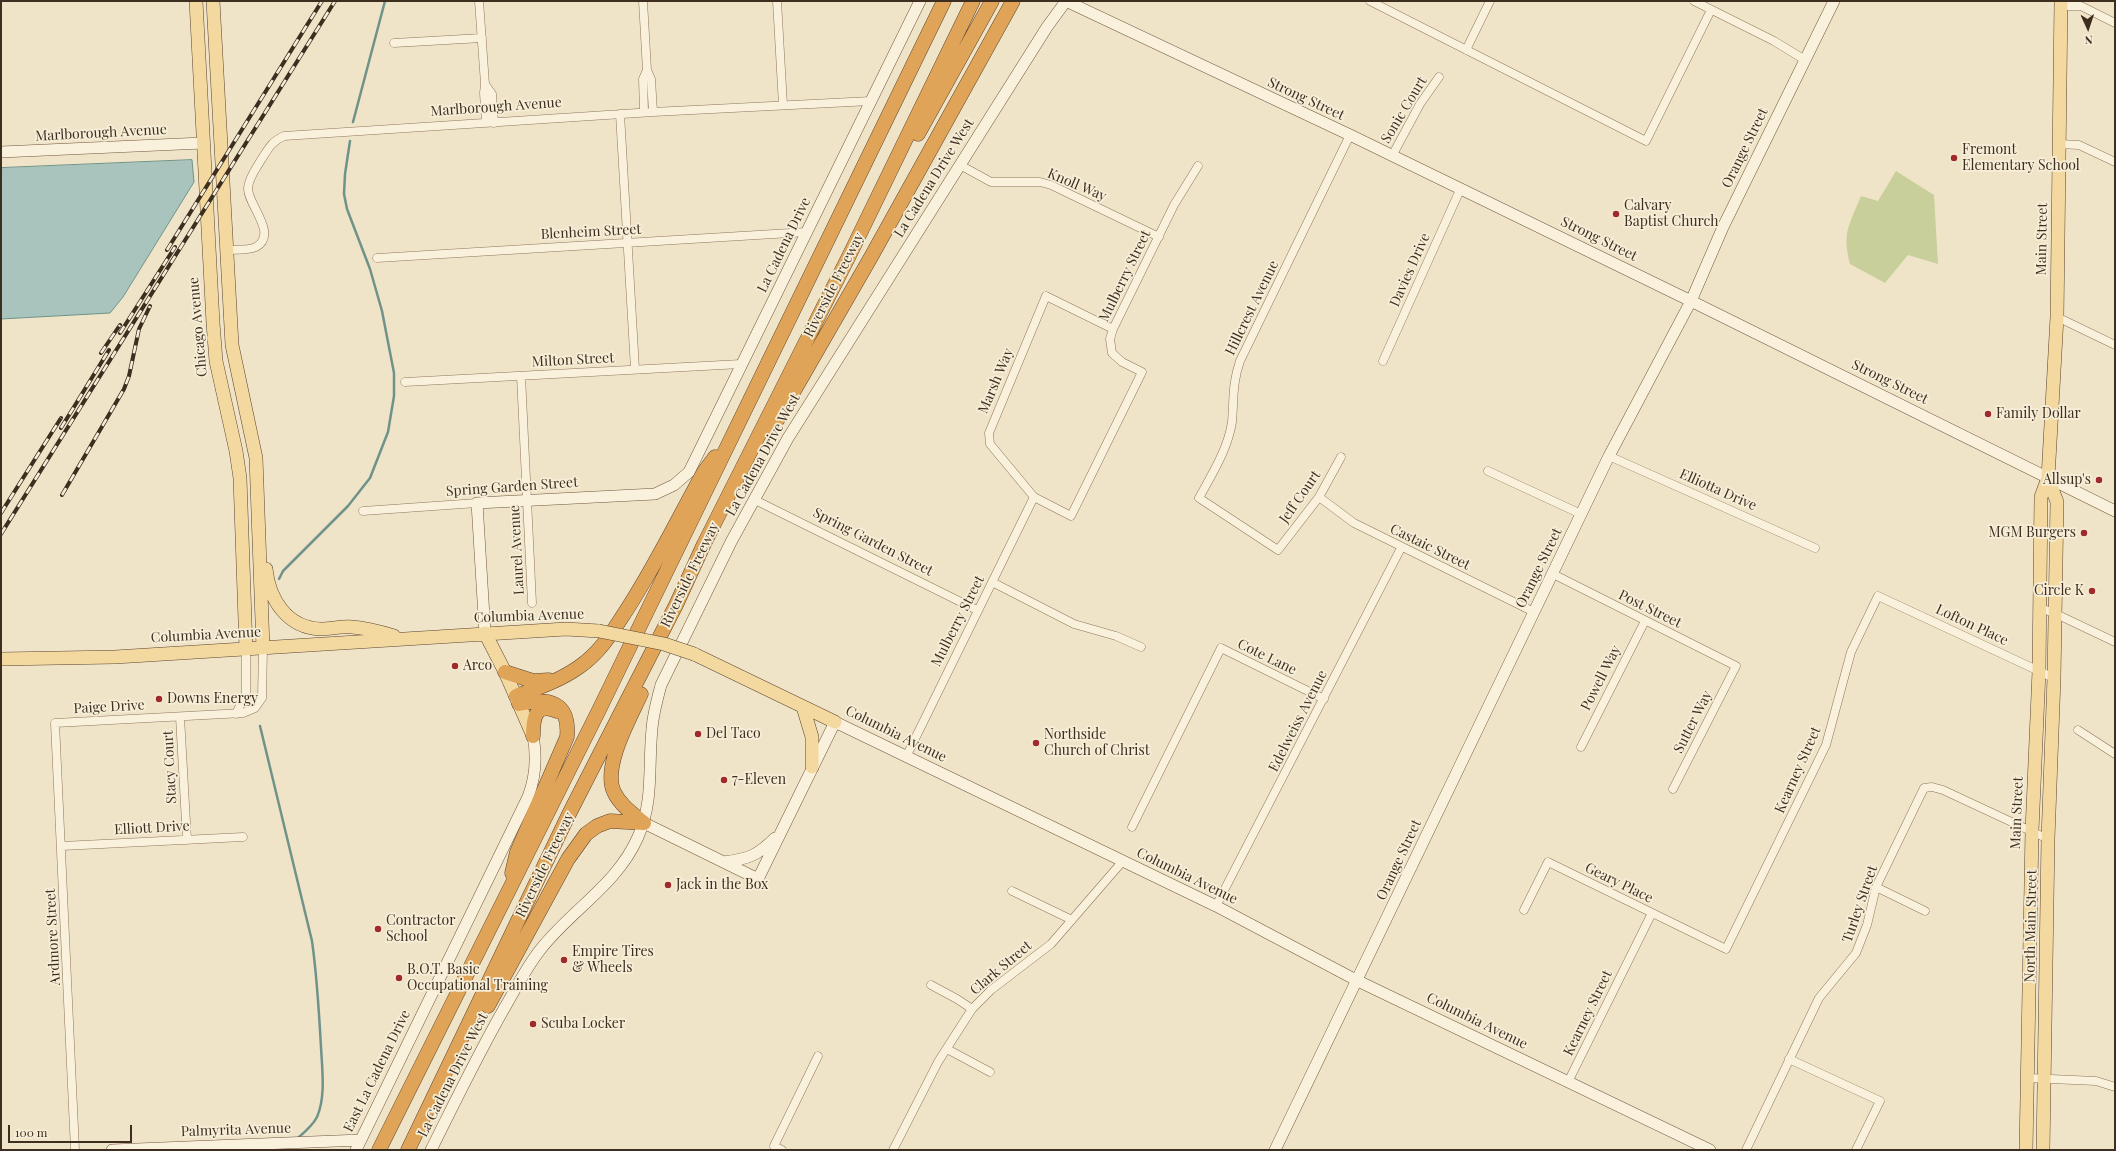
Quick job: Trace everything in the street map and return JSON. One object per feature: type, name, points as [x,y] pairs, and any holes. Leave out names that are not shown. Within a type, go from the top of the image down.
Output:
[{"type":"highway","name":"Riverside Freeway","points":[[379,1150],[506,897],[944,1]]},
{"type":"highway","name":"Riverside Freeway","points":[[408,1150],[569,814],[676,605],[704,544],[850,254],[973,1]]},
{"type":"highway","points":[[850,254],[992,1]]},
{"type":"highway","points":[[704,544],[867,264],[1013,1]]},
{"type":"highway","points":[[518,700],[580,667],[602,646],[643,587],[704,472],[735,431]]},
{"type":"highway","points":[[644,823],[621,803],[614,793],[611,783],[611,770],[631,715],[672,629],[676,605]]},
{"type":"highway","points":[[505,672],[533,681],[561,678]]},
{"type":"highway","points":[[506,897],[517,852],[567,737],[566,719],[558,705],[550,701],[518,700]]},
{"type":"highway","points":[[533,736],[534,716],[544,708],[559,712],[566,719]]},
{"type":"highway","points":[[438,1090],[451,1079],[501,980],[568,859],[586,834],[597,826],[610,822],[644,823]]},
{"type":"main road","name":"Chicago Avenue","points":[[196,1],[208,252],[216,361],[236,451],[240,478],[246,649]]},
{"type":"main road","points":[[213,1],[232,345],[256,458],[263,648]]},
{"type":"main road","name":"Main Street","points":[[2026,1150],[2032,831],[2039,671],[2041,497],[2048,478],[2057,317],[2061,3]]},
{"type":"main road","points":[[203,143],[210,138],[209,97],[217,70]]},
{"type":"main road","points":[[208,252],[226,250]]},
{"type":"main road","name":"Main Street","points":[[2048,478],[2057,502],[2054,678]]},
{"type":"main road","points":[[259,526],[263,539],[267,578],[272,594],[281,610],[289,618],[300,624],[320,629],[352,627],[384,632],[404,639]]},
{"type":"main road","name":"Columbia Avenue","points":[[4,659],[115,657],[566,629],[599,631],[652,641],[694,654],[835,722]]},
{"type":"main road","name":"East La Cadena Drive","points":[[485,633],[505,672],[533,736]]},
{"type":"main road","name":"North Main Street","points":[[2043,1150],[2048,838],[2054,678]]},
{"type":"main road","points":[[803,707],[812,737],[812,768]]},
{"type":"street","points":[[479,1],[485,84],[484,93],[490,123]]},
{"type":"street","points":[[643,1],[647,70],[651,79],[653,112]]},
{"type":"street","points":[[777,1],[783,104]]},
{"type":"street","name":"La Cadena Drive","points":[[662,492],[674,485],[689,472],[920,1]]},
{"type":"street","name":"Strong Street","points":[[1066,1],[1350,135],[1460,190],[1692,301],[2115,511]]},
{"type":"street","name":"La Cadena Drive West","points":[[431,1150],[484,1045],[533,960],[557,930],[602,888],[625,862],[644,823],[650,788],[654,708],[661,685],[731,542],[788,438],[823,380],[1066,1]]},
{"type":"street","points":[[1370,1],[1646,140],[1711,10]]},
{"type":"street","points":[[1466,50],[1490,1]]},
{"type":"street","points":[[1694,1],[1774,41],[1805,60]]},
{"type":"street","name":"Orange Street","points":[[1275,1150],[1358,981],[1609,456],[1692,301],[1723,227],[1834,1]]},
{"type":"street","points":[[2061,3],[2081,6],[2115,23]]},
{"type":"street","points":[[394,43],[482,38]]},
{"type":"street","points":[[644,112],[643,79],[647,70]]},
{"type":"street","name":"Sonic Court","points":[[1392,156],[1420,104],[1439,77]]},
{"type":"street","name":"Marlborough Avenue","points":[[226,250],[250,248],[257,246],[262,241],[264,224],[249,198],[248,189],[250,179],[273,142],[279,138],[313,134],[644,112],[783,104],[871,101]]},
{"type":"street","points":[[620,114],[635,369]]},
{"type":"street","name":"Hillcrest Avenue","points":[[1278,550],[1199,498],[1220,458],[1229,435],[1232,422],[1233,385],[1240,361],[1350,135]]},
{"type":"street","name":"Marlborough Avenue","points":[[1,152],[203,143]]},
{"type":"street","points":[[2059,144],[2079,146],[2115,162]]},
{"type":"street","name":"Knoll Way","points":[[960,165],[991,182],[1040,182],[1051,185],[1159,236]]},
{"type":"street","name":"Mulberry Street","points":[[1072,516],[1142,372],[1122,362],[1112,353],[1110,339],[1113,329],[1174,205],[1198,166]]},
{"type":"street","name":"Davies Drive","points":[[1383,361],[1460,190]]},
{"type":"street","name":"Blenheim Street","points":[[377,258],[807,232]]},
{"type":"street","name":"Marsh Way","points":[[1072,516],[1034,497],[990,444],[989,432],[1046,296],[1113,329]]},
{"type":"street","points":[[2057,317],[2115,345]]},
{"type":"street","name":"Milton Street","points":[[405,382],[742,364]]},
{"type":"street","name":"Laurel Avenue","points":[[521,376],[532,602]]},
{"type":"street","name":"Elliotta Drive","points":[[1609,456],[1815,548]]},
{"type":"street","name":"Jeff Court","points":[[1278,550],[1319,497],[1341,457]]},
{"type":"street","points":[[1488,471],[1581,514]]},
{"type":"street","name":"Spring Garden Street","points":[[363,511],[477,503],[646,495],[662,492]]},
{"type":"street","name":"Mulberry Street","points":[[906,757],[977,610],[1034,497]]},
{"type":"street","name":"Castaic Street","points":[[1319,497],[1354,523],[1401,548],[1534,612]]},
{"type":"street","name":"Spring Garden Street","points":[[755,500],[977,610]]},
{"type":"street","points":[[477,503],[485,633]]},
{"type":"street","name":"Edelweiss Avenue","points":[[1216,906],[1401,548]]},
{"type":"street","name":"Post Street","points":[[1553,574],[1736,666]]},
{"type":"street","points":[[992,582],[1074,624],[1116,636],[1141,647]]},
{"type":"street","name":"Lofton Place","points":[[1878,596],[2054,678]]},
{"type":"street","name":"Kearney Street","points":[[1726,950],[1826,745],[1850,657],[1878,596]]},
{"type":"street","points":[[2040,608],[2054,613],[2115,642]]},
{"type":"street","name":"Powell Way","points":[[1581,746],[1645,621]]},
{"type":"street","name":"Paige Drive","points":[[55,723],[236,714],[255,708],[262,698],[263,648]]},
{"type":"street","name":"Cote Lane","points":[[1132,827],[1221,648],[1324,699]]},
{"type":"street","points":[[236,714],[246,693],[246,649]]},
{"type":"street","name":"Sutter Way","points":[[1673,789],[1736,666]]},
{"type":"street","name":"Stacy Court","points":[[180,717],[187,840]]},
{"type":"street","points":[[644,823],[758,879],[835,722]]},
{"type":"street","name":"Columbia Avenue","points":[[835,722],[1122,862],[1216,906],[1358,981],[1710,1150]]},
{"type":"street","name":"Ardmore Street","points":[[55,723],[62,846],[75,1150]]},
{"type":"street","points":[[2078,730],[2115,754]]},
{"type":"street","name":"East La Cadena Drive","points":[[356,1150],[521,813],[535,775],[536,756],[533,736]]},
{"type":"street","name":"Turley Street","points":[[1746,1150],[1819,998],[1856,953],[1867,925],[1876,887],[1924,788],[1932,787],[1943,790],[2032,831]]},
{"type":"street","points":[[2032,831],[2048,838]]},
{"type":"street","points":[[723,862],[752,857],[760,853],[780,834]]},
{"type":"street","name":"Elliott Drive","points":[[62,846],[243,837]]},
{"type":"street","name":"Clark Street","points":[[893,1150],[947,1049],[972,1009],[991,990],[1051,944],[1122,862]]},
{"type":"street","name":"Geary Place","points":[[1524,910],[1548,862],[1726,950]]},
{"type":"street","points":[[1876,887],[1925,911]]},
{"type":"street","points":[[1012,891],[1072,920]]},
{"type":"street","name":"Kearney Street","points":[[1568,1082],[1652,913]]},
{"type":"street","points":[[931,985],[972,1009]]},
{"type":"street","points":[[947,1049],[990,1072]]},
{"type":"street","points":[[782,1150],[774,1146],[818,1056]]},
{"type":"street","points":[[1789,1059],[1880,1101],[1856,1150]]},
{"type":"street","points":[[2028,1078],[2096,1081],[2115,1087]]},
{"type":"street","name":"Palmyrita Avenue","points":[[112,1150],[361,1140]]},
{"type":"green space","points":[[1896,171],[1934,195],[1938,264],[1908,255],[1885,283],[1850,264],[1847,237],[1850,222],[1861,196],[1878,201]]},
{"type":"water","points":[[192,160],[194,182],[123,297],[110,313],[1,319],[1,168]]},
{"type":"waterway","points":[[353,122],[385,1]]},
{"type":"waterway","points":[[279,579],[283,571],[348,506],[370,478],[388,432],[394,396],[394,373],[382,311],[370,269],[347,209],[344,194],[345,174],[350,141]]},
{"type":"waterway","points":[[260,726],[312,941],[317,980],[323,1073],[322,1100],[317,1117],[309,1128],[299,1137]]},
{"type":"railway","points":[[167,250],[322,1]]},
{"type":"railway","points":[[1,534],[335,1]]},
{"type":"railway","points":[[120,333],[175,247]]},
{"type":"railway","points":[[62,495],[124,389],[129,376],[139,329],[150,306]]},
{"type":"railway","points":[[101,353],[120,325]]},
{"type":"railway","points":[[61,428],[109,350]]},
{"type":"railway","points":[[1,513],[61,418]]},
{"type":"place","name":"Fremont Elementary School","points":[[1954,158]]},
{"type":"place","name":"Calvary Baptist Church","points":[[1616,214]]},
{"type":"place","name":"Family Dollar","points":[[1988,414]]},
{"type":"place","name":"Allsup's","points":[[2099,480]]},
{"type":"place","name":"MGM Burgers","points":[[2084,533]]},
{"type":"place","name":"Circle K","points":[[2092,591]]},
{"type":"place","name":"Arco","points":[[455,666]]},
{"type":"place","name":"Downs Energy","points":[[159,699]]},
{"type":"place","name":"Del Taco","points":[[698,734]]},
{"type":"place","name":"Northside Church of Christ","points":[[1036,743]]},
{"type":"place","name":"7-Eleven","points":[[724,780]]},
{"type":"place","name":"Jack in the Box","points":[[668,885]]},
{"type":"place","name":"Contractor School","points":[[378,929]]},
{"type":"place","name":"Empire Tires & Wheels","points":[[564,960]]},
{"type":"place","name":"B.O.T. Basic Occupational Training","points":[[399,978]]},
{"type":"place","name":"Scuba Locker","points":[[533,1024]]}]
